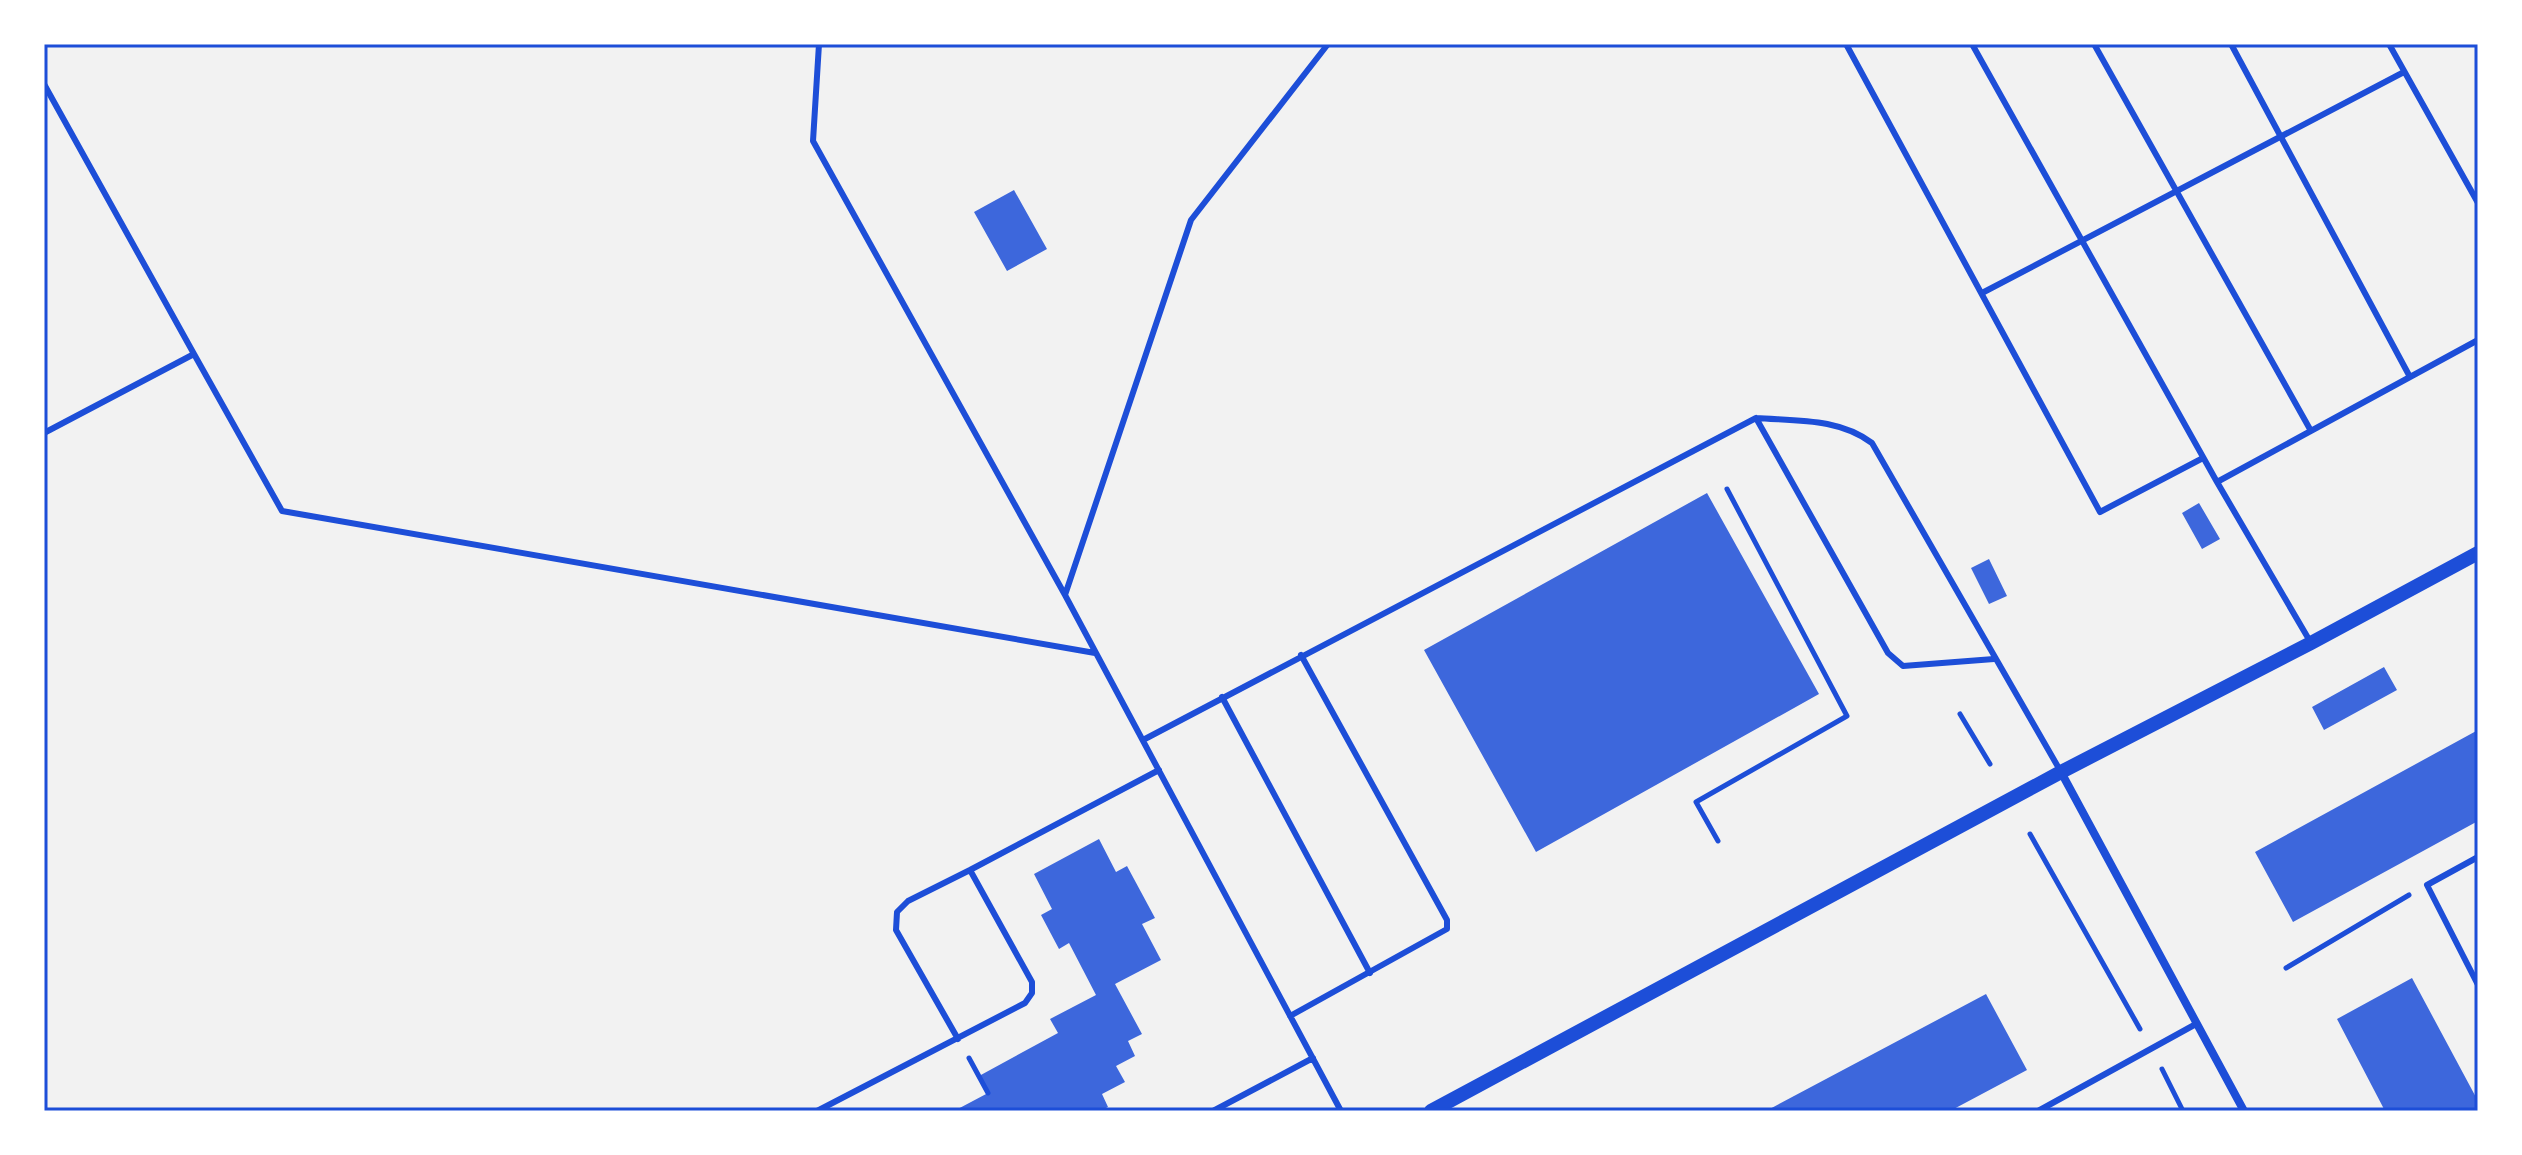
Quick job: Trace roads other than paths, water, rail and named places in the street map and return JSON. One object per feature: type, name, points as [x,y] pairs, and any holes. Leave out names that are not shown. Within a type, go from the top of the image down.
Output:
[{"type":"street","points":[[1431,1111],[2061,772],[2478,553]]},
{"type":"street","points":[[2061,772],[2244,1111]]},
{"type":"lane","points":[[819,44],[813,141],[1065,595],[1341,1111]]},
{"type":"lane","points":[[1065,595],[1191,220],[1328,44]]},
{"type":"lane","points":[[1846,44],[2100,512],[2203,458]]},
{"type":"lane","points":[[1972,44],[2203,458],[2311,643]]},
{"type":"lane","points":[[2094,44],[2311,431]]},
{"type":"lane","points":[[2231,44],[2410,377]]},
{"type":"lane","points":[[2389,44],[2478,203]]},
{"type":"lane","points":[[1982,293],[2404,72]]},
{"type":"lane","points":[[44,84],[282,511],[1095,653]]},
{"type":"lane","points":[[2217,482],[2478,340]]},
{"type":"lane","points":[[44,433],[194,354]]},
{"type":"lane","points":[[1143,740],[1756,418],[1834,424],[1855,430],[1872,443],[2061,772]]},
{"type":"lane","points":[[1756,418],[1888,653],[1903,666],[1994,659]]},
{"type":"lane","points":[[1290,1016],[1447,929],[1447,920],[1301,655]]},
{"type":"lane","points":[[1222,697],[1370,973]]},
{"type":"lane","points":[[958,1039],[896,930],[897,912],[908,901],[1159,770]]},
{"type":"lane","points":[[2478,857],[2427,885],[2478,985]]},
{"type":"lane","points":[[817,1111],[1025,1003],[1032,993],[1032,982],[970,870]]},
{"type":"lane","points":[[2038,1111],[2196,1024]]},
{"type":"lane","points":[[1213,1111],[1313,1058]]}]
